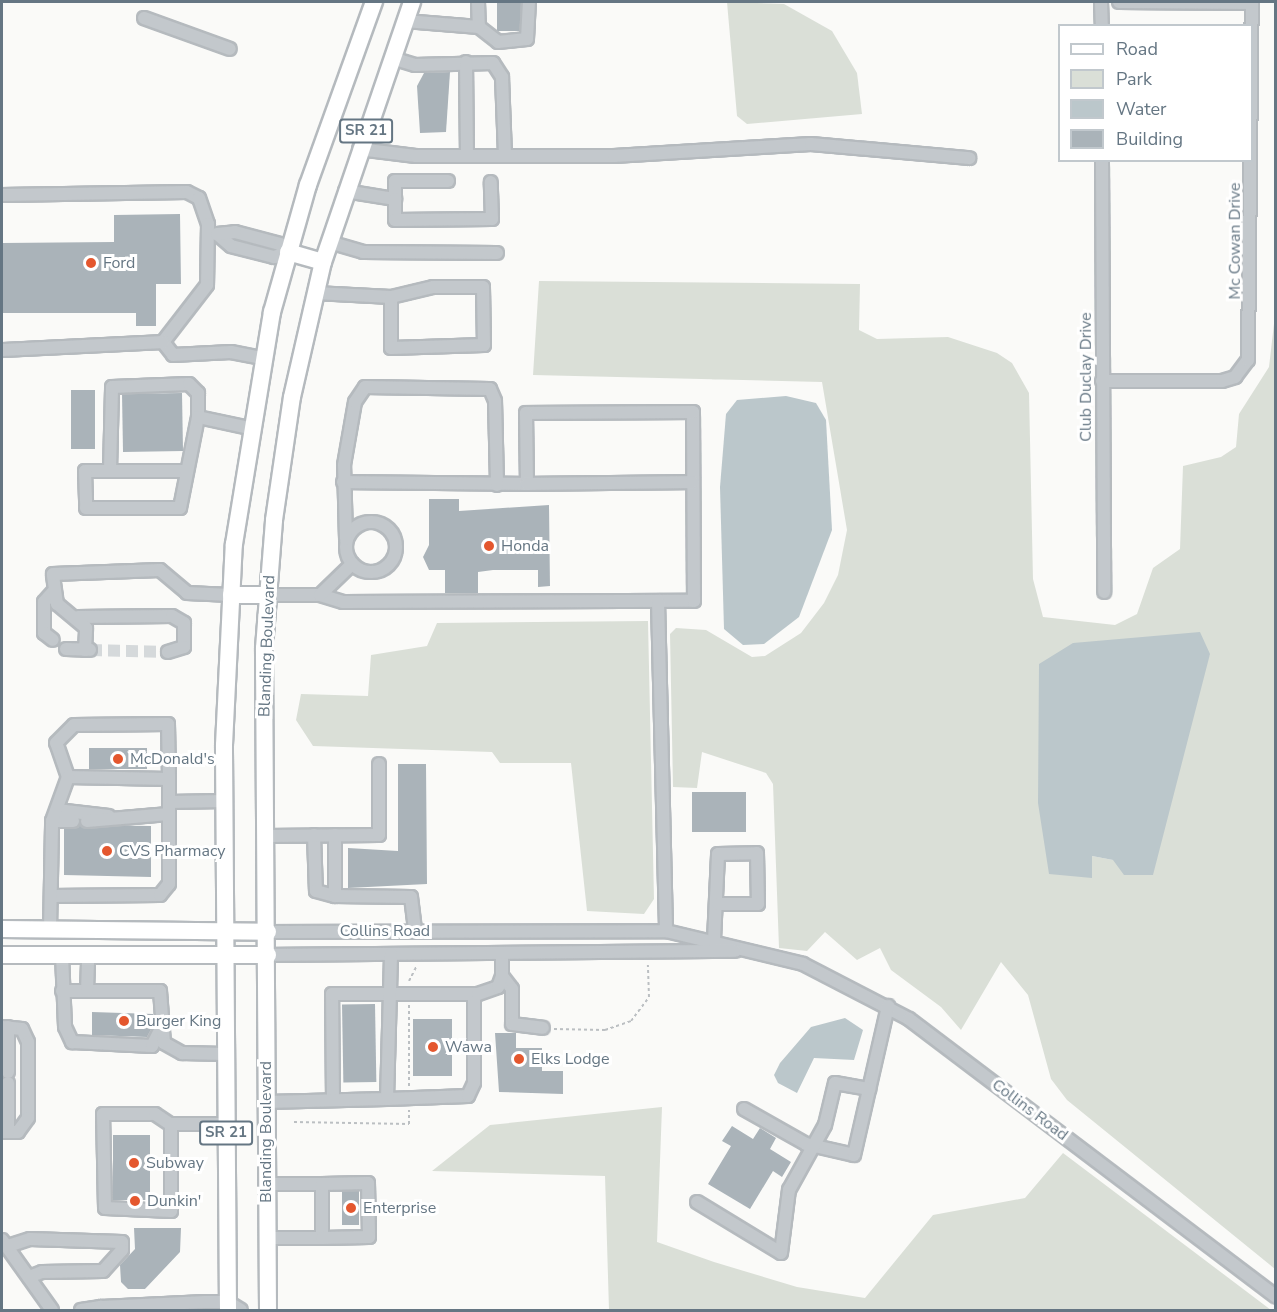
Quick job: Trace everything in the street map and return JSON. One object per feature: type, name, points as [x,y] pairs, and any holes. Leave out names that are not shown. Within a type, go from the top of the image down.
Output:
[{"type":"main road","name":"SR 21","points":[[232,1308],[226,1124],[224,801],[231,595],[249,428],[262,358],[288,252],[374,2]]},
{"type":"main road","name":"Blanding Boulevard","points":[[268,1311],[267,595],[286,432],[315,292],[359,149],[412,2]]},
{"type":"main road","points":[[288,252],[323,262]]},
{"type":"main road","points":[[231,595],[267,595]]},
{"type":"main road","name":"Collins Road","points":[[2,929],[268,932]]},
{"type":"main road","name":"Collins Road","points":[[2,955],[268,955]]},
{"type":"street","points":[[478,2],[479,27]]},
{"type":"street","points":[[405,21],[479,27],[498,42],[527,39],[529,2]]},
{"type":"street","points":[[1101,2],[1102,24]]},
{"type":"street","points":[[1119,2],[1252,2]]},
{"type":"street","name":"Mc Cowan Drive","points":[[1252,2],[1252,24]]},
{"type":"street","points":[[144,18],[230,49]]},
{"type":"street","points":[[392,58],[415,65],[490,62],[501,73],[505,156]]},
{"type":"street","points":[[466,62],[467,156]]},
{"type":"street","points":[[359,149],[467,156],[614,156],[811,144],[969,158]]},
{"type":"street","name":"Club Duclay Drive","points":[[1102,162],[1104,592]]},
{"type":"street","name":"Mc Cowan Drive","points":[[1102,381],[1222,381],[1241,371],[1252,344],[1252,162]]},
{"type":"street","points":[[448,181],[395,181],[395,220],[492,219],[491,182]]},
{"type":"street","points":[[345,191],[395,199]]},
{"type":"street","points":[[2,195],[187,192],[204,208],[213,234],[207,285],[163,342],[2,350]]},
{"type":"street","points":[[213,234],[235,232],[280,244],[288,252]]},
{"type":"street","points":[[329,242],[363,252],[497,253]]},
{"type":"street","points":[[315,292],[391,297],[423,288],[483,287],[484,345],[391,348],[391,297]]},
{"type":"street","points":[[163,342],[173,355],[231,352],[262,358]]},
{"type":"street","points":[[110,471],[112,387],[189,384],[198,393],[196,450],[186,471],[180,508],[86,508],[86,471],[110,471],[186,471]]},
{"type":"street","points":[[346,539],[355,527],[370,522],[388,529],[395,541],[392,561],[382,570],[368,572],[352,564],[346,539],[342,483],[355,402],[365,387],[481,385],[495,401],[497,485]]},
{"type":"street","points":[[267,595],[320,595],[344,602],[694,601],[693,412],[526,413],[527,484]]},
{"type":"street","points":[[198,417],[249,428]]},
{"type":"street","points":[[342,483],[497,485],[693,482]]},
{"type":"street","points":[[320,595],[352,564]]},
{"type":"street","points":[[66,649],[88,651],[86,628],[78,617],[57,604],[52,593],[53,574],[70,569],[160,570],[187,593],[231,595]]},
{"type":"street","points":[[52,593],[44,602],[44,633],[53,640]]},
{"type":"street","points":[[658,601],[666,931]]},
{"type":"street","points":[[78,617],[172,616],[184,623],[184,647],[168,652]]},
{"type":"street","points":[[51,896],[160,895],[169,884],[168,724],[67,728],[56,753],[68,777],[54,816],[51,896],[51,930]]},
{"type":"street","points":[[266,836],[379,835],[379,764]]},
{"type":"street","points":[[68,777],[169,779]]},
{"type":"street","points":[[87,821],[224,801]]},
{"type":"street","points":[[54,816],[113,817]]},
{"type":"street","points":[[54,816],[73,821]]},
{"type":"street","points":[[314,835],[316,891],[335,896],[411,897],[415,931]]},
{"type":"street","points":[[335,835],[335,896]]},
{"type":"street","points":[[714,940],[718,904],[718,854],[757,853],[758,904],[718,904]]},
{"type":"street","name":"Collins Road","points":[[268,932],[666,931],[766,952],[828,973],[888,1006],[1275,1297]]},
{"type":"street","name":"Collins Road","points":[[268,955],[502,954],[646,950],[766,952]]},
{"type":"street","points":[[387,1099],[386,994],[391,954]]},
{"type":"street","points":[[333,1100],[332,994],[474,994],[498,987],[502,976],[502,954]]},
{"type":"street","points":[[62,955],[65,1027],[72,1042],[155,1043],[178,1052],[225,1054]]},
{"type":"street","points":[[87,955],[87,990]]},
{"type":"street","points":[[502,976],[512,989],[512,1024],[543,1028]]},
{"type":"street","points":[[65,991],[160,990],[164,1044],[178,1052]]},
{"type":"street","points":[[266,1102],[468,1096],[474,1083],[474,994]]},
{"type":"street","points":[[744,1108],[814,1145],[854,1155],[888,1006]]},
{"type":"street","points":[[155,1043],[163,1023]]},
{"type":"street","points":[[5,1027],[21,1029],[28,1042],[28,1118],[21,1130],[5,1132],[8,1077],[5,1027]]},
{"type":"street","points":[[698,1202],[781,1253],[789,1190],[825,1125],[836,1083],[869,1089]]},
{"type":"street","points":[[171,1124],[171,1211],[105,1208],[103,1114],[155,1114],[171,1124],[226,1124]]},
{"type":"street","points":[[267,1184],[368,1184],[369,1227],[369,1237],[267,1238]]},
{"type":"street","points":[[322,1184],[322,1238]]},
{"type":"street","points":[[29,1277],[103,1271],[122,1250],[122,1242],[30,1239],[5,1243],[52,1311]]},
{"type":"street","points":[[81,1311],[232,1308]]},
{"type":"path","points":[[543,1028],[605,1030],[631,1021],[649,998],[646,950]]},
{"type":"green space","points":[[727,2],[784,4],[832,31],[857,73],[862,114],[747,124],[737,116]]},
{"type":"green space","points":[[539,281],[860,284],[859,330],[877,339],[948,337],[997,353],[1012,363],[1029,393],[1033,579],[1043,617],[1115,625],[1137,614],[1153,568],[1180,549],[1183,466],[1221,457],[1236,447],[1239,414],[1269,367],[1275,315],[1275,1269],[1067,1100],[1051,1079],[1028,995],[1001,962],[961,1030],[941,1007],[891,970],[880,948],[857,960],[825,932],[807,951],[779,948],[773,784],[766,773],[702,752],[697,788],[673,787],[670,634],[676,628],[706,630],[752,657],[765,656],[801,633],[824,603],[838,575],[847,530],[822,382],[533,375]],"holes":[[[1210,654],[1113,860],[1092,856]]]},
{"type":"green space","points":[[648,621],[654,899],[644,914],[587,911],[571,763],[500,763],[492,752],[313,746],[296,720],[301,694],[368,696],[371,655],[427,646],[437,623]]},
{"type":"green space","points":[[662,1107],[657,1242],[714,1262],[797,1287],[865,1298],[933,1215],[1025,1198],[1063,1153],[1271,1310],[609,1310],[605,1176],[432,1171],[490,1125]]},
{"type":"water","points":[[786,396],[816,403],[826,420],[832,530],[799,617],[764,644],[743,645],[724,629],[720,487],[726,414],[737,400]]},
{"type":"water","points":[[1200,632],[1210,654],[1153,875],[1124,875],[1113,860],[1092,856],[1092,878],[1049,874],[1038,803],[1039,664],[1073,643]]},
{"type":"water","points":[[845,1018],[863,1030],[854,1060],[814,1058],[797,1093],[778,1083],[774,1075],[780,1063],[811,1027]]},
{"type":"building","points":[[497,2],[521,2],[521,31],[497,31]]},
{"type":"building","points":[[450,72],[446,132],[420,133],[417,86],[424,73]]},
{"type":"building","name":"Ford","points":[[180,214],[181,284],[156,284],[156,326],[136,326],[136,313],[2,313],[2,243],[114,242],[114,215]]},
{"type":"building","points":[[71,390],[95,390],[95,449],[71,449]]},
{"type":"building","points":[[182,393],[183,451],[123,452],[122,394]]},
{"type":"building","name":"Honda","points":[[429,499],[459,499],[459,511],[549,505],[550,586],[538,587],[538,570],[493,570],[478,572],[478,593],[445,593],[445,570],[429,570],[423,557],[429,545]]},
{"type":"building","name":"McDonald's","points":[[89,748],[147,748],[147,769],[89,769]]},
{"type":"building","points":[[398,764],[426,764],[427,884],[348,888],[348,848],[398,851]]},
{"type":"building","points":[[692,792],[746,792],[746,832],[692,832]]},
{"type":"building","name":"CVS Pharmacy","points":[[80,825],[151,826],[151,877],[64,875],[64,829]]},
{"type":"building","points":[[375,1004],[376,1082],[343,1083],[342,1005]]},
{"type":"building","name":"Burger King","points":[[92,1012],[153,1014],[154,1024],[147,1037],[92,1035]]},
{"type":"building","name":"Wawa","points":[[413,1019],[452,1019],[452,1076],[413,1076]]},
{"type":"building","points":[[495,1033],[516,1033],[516,1048],[542,1048],[542,1071],[563,1071],[563,1094],[499,1092]]},
{"type":"building","points":[[732,1126],[753,1139],[760,1128],[776,1138],[770,1149],[791,1162],[782,1177],[773,1171],[750,1209],[708,1184],[731,1146],[722,1141]]},
{"type":"building","points":[[113,1135],[150,1135],[150,1200],[113,1200]]},
{"type":"building","name":"Enterprise","points":[[342,1191],[359,1191],[359,1225],[342,1225]]},
{"type":"building","points":[[134,1228],[181,1228],[180,1252],[145,1289],[128,1289],[121,1282],[120,1265],[135,1249]]},
{"type":"tunnel","points":[[90,650],[168,652]]},
{"type":"place","name":"Ford","points":[[91,263]]},
{"type":"place","name":"Honda","points":[[489,546]]},
{"type":"place","name":"McDonald's","points":[[118,759]]},
{"type":"place","name":"CVS Pharmacy","points":[[107,851]]},
{"type":"place","name":"Burger King","points":[[124,1021]]},
{"type":"place","name":"Wawa","points":[[433,1047]]},
{"type":"place","name":"Elks Lodge","points":[[519,1059]]},
{"type":"place","name":"Subway","points":[[134,1163]]},
{"type":"place","name":"Dunkin'","points":[[135,1201]]},
{"type":"place","name":"Enterprise","points":[[351,1208]]}]
